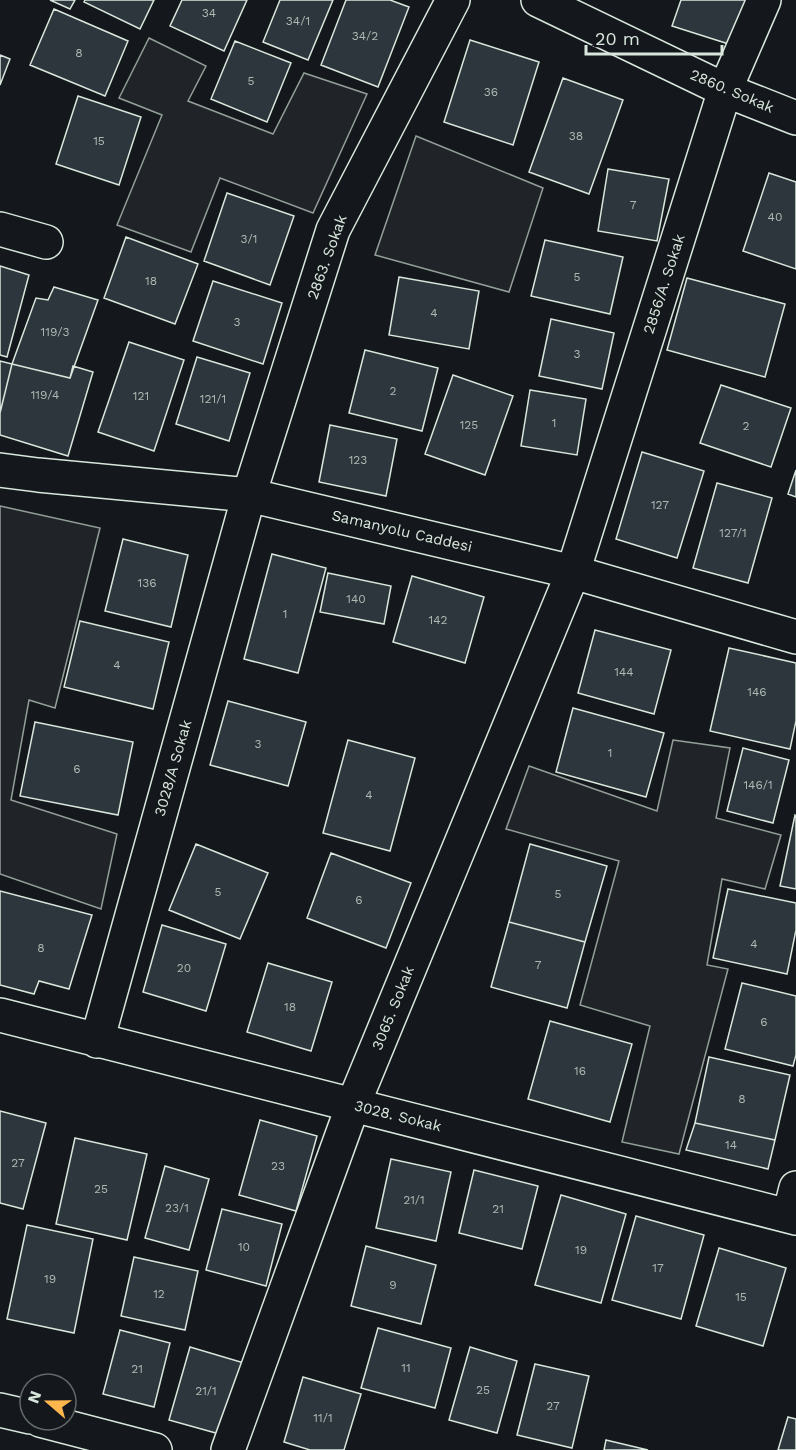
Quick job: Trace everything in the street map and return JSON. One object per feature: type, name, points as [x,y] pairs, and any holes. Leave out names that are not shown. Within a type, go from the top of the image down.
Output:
[{"type":"street","name":"2863. Sokak","points":[[249,495],[333,230],[453,0]]},
{"type":"street","name":"2860. Sokak","points":[[538,0],[725,90],[796,118]]},
{"type":"street","name":"2856/A. Sokak","points":[[573,572],[725,90],[764,0]]},
{"type":"street","points":[[0,229],[46,242]]},
{"type":"street","name":"Samanyolu Caddesi","points":[[0,470],[249,495],[573,572],[796,637]]},
{"type":"street","name":"3028/A Sokak","points":[[97,1041],[249,495]]},
{"type":"street","name":"3065. Sokak","points":[[228,1450],[354,1105],[573,572]]},
{"type":"street","name":"3028. Sokak","points":[[0,1015],[354,1105],[794,1207]]},
{"type":"street","points":[[0,1410],[18,1415]]},
{"type":"street","points":[[78,1430],[155,1450]]},
{"type":"shaded area","points":[[149,38],[206,66],[188,101],[273,134],[304,73],[367,94],[313,213],[220,178],[191,252],[117,225],[162,115],[119,98]]},
{"type":"shaded area","points":[[416,136],[543,188],[509,292],[375,255]]},
{"type":"shaded area","points":[[0,506],[100,528],[55,708],[29,700],[11,800],[117,834],[101,909],[0,874]]},
{"type":"shaded area","points":[[673,740],[730,748],[716,818],[781,835],[765,889],[722,879],[707,965],[728,969],[679,1154],[622,1142],[650,1026],[580,1005],[619,861],[506,829],[529,766],[657,811]]},
{"type":"building","points":[[50,0],[75,0],[70,9]]},
{"type":"building","points":[[85,0],[154,0],[140,29],[84,2]]},
{"type":"building","points":[[182,0],[247,0],[224,51],[170,26]]},
{"type":"building","points":[[280,0],[333,0],[308,60],[263,42]]},
{"type":"building","points":[[346,0],[390,0],[409,7],[378,87],[321,65]]},
{"type":"building","points":[[681,0],[750,0],[735,46],[672,26]]},
{"type":"building","points":[[54,9],[128,41],[105,96],[30,65]]},
{"type":"building","points":[[470,40],[539,62],[513,145],[444,122]]},
{"type":"building","points":[[235,41],[291,63],[267,122],[211,99]]},
{"type":"building","points":[[0,55],[10,59],[0,85]]},
{"type":"building","points":[[563,78],[623,100],[589,194],[529,172]]},
{"type":"building","points":[[78,96],[141,117],[119,185],[56,164]]},
{"type":"building","points":[[608,169],[669,179],[657,241],[598,231]]},
{"type":"building","points":[[769,173],[796,182],[796,269],[743,251]]},
{"type":"building","points":[[227,193],[294,216],[270,285],[204,261]]},
{"type":"building","points":[[126,237],[198,264],[175,324],[104,298]]},
{"type":"building","points":[[545,240],[623,257],[610,314],[531,296]]},
{"type":"building","points":[[0,266],[29,275],[7,357],[0,355]]},
{"type":"building","points":[[399,277],[479,291],[469,349],[389,335]]},
{"type":"building","points":[[687,278],[785,304],[765,377],[667,350]]},
{"type":"building","points":[[213,281],[282,303],[263,364],[193,341]]},
{"type":"building","points":[[54,287],[98,300],[70,378],[12,364],[36,298],[48,300]]},
{"type":"building","points":[[551,319],[614,333],[602,389],[539,376]]},
{"type":"building","points":[[129,342],[184,360],[154,451],[98,432]]},
{"type":"building","points":[[365,350],[438,368],[422,431],[349,413]]},
{"type":"building","points":[[197,357],[250,373],[229,441],[176,424]]},
{"type":"building","points":[[0,361],[12,364],[0,413]]},
{"type":"building","points":[[12,364],[70,378],[73,366],[93,372],[68,456],[0,435],[0,413]]},
{"type":"building","points":[[453,375],[513,396],[485,475],[425,454]]},
{"type":"building","points":[[721,385],[791,408],[771,467],[700,443]]},
{"type":"building","points":[[530,390],[586,399],[577,455],[521,446]]},
{"type":"building","points":[[330,425],[397,439],[386,496],[319,482]]},
{"type":"building","points":[[642,452],[704,471],[677,558],[616,539]]},
{"type":"building","points":[[796,470],[796,497],[788,494]]},
{"type":"building","points":[[717,483],[772,498],[748,583],[693,568]]},
{"type":"building","points":[[123,539],[188,555],[171,627],[105,611]]},
{"type":"building","points":[[272,554],[326,568],[298,673],[244,659]]},
{"type":"building","points":[[328,573],[391,586],[384,624],[320,612]]},
{"type":"building","points":[[412,576],[484,597],[465,663],[393,642]]},
{"type":"building","points":[[80,621],[169,642],[153,709],[64,687]]},
{"type":"building","points":[[595,630],[671,650],[654,714],[578,693]]},
{"type":"building","points":[[729,648],[796,663],[796,721],[790,749],[710,731]]},
{"type":"building","points":[[228,701],[306,722],[288,786],[210,765]]},
{"type":"building","points":[[573,708],[664,733],[646,797],[556,772]]},
{"type":"building","points":[[35,722],[133,742],[118,815],[20,796]]},
{"type":"building","points":[[348,740],[415,758],[390,851],[323,833]]},
{"type":"building","points":[[743,748],[789,760],[773,823],[727,811]]},
{"type":"building","points":[[796,816],[796,889],[780,886]]},
{"type":"building","points":[[196,844],[268,873],[240,939],[169,910]]},
{"type":"building","points":[[530,844],[607,866],[585,942],[509,922]]},
{"type":"building","points":[[331,853],[411,883],[386,948],[307,918]]},
{"type":"building","points":[[728,889],[796,903],[796,930],[787,974],[713,958]]},
{"type":"building","points":[[0,891],[92,915],[69,989],[39,981],[34,994],[0,985]]},
{"type":"building","points":[[509,922],[585,942],[567,1008],[491,987]]},
{"type":"building","points":[[162,925],[226,944],[206,1011],[143,992]]},
{"type":"building","points":[[268,963],[332,982],[311,1051],[247,1032]]},
{"type":"building","points":[[742,983],[796,996],[796,1055],[793,1066],[725,1049]]},
{"type":"building","points":[[550,1021],[632,1044],[610,1122],[528,1099]]},
{"type":"building","points":[[709,1057],[790,1075],[775,1140],[695,1123]]},
{"type":"building","points":[[0,1111],[46,1123],[23,1209],[0,1203]]},
{"type":"building","points":[[260,1120],[317,1136],[296,1211],[239,1195]]},
{"type":"building","points":[[695,1123],[775,1140],[768,1169],[686,1150]]},
{"type":"building","points":[[75,1138],[147,1154],[127,1240],[56,1224]]},
{"type":"building","points":[[391,1159],[451,1172],[436,1241],[376,1228]]},
{"type":"building","points":[[165,1166],[209,1179],[189,1250],[145,1238]]},
{"type":"building","points":[[474,1170],[538,1186],[522,1249],[459,1233]]},
{"type":"building","points":[[561,1195],[626,1214],[601,1303],[535,1285]]},
{"type":"building","points":[[222,1209],[282,1224],[266,1286],[206,1270]]},
{"type":"building","points":[[636,1216],[704,1235],[681,1319],[612,1300]]},
{"type":"building","points":[[27,1225],[93,1239],[74,1333],[7,1319]]},
{"type":"building","points":[[366,1246],[436,1265],[421,1324],[351,1306]]},
{"type":"building","points":[[719,1248],[786,1268],[763,1346],[696,1326]]},
{"type":"building","points":[[134,1257],[198,1271],[185,1330],[121,1316]]},
{"type":"building","points":[[378,1328],[451,1348],[435,1408],[361,1388]]},
{"type":"building","points":[[120,1330],[170,1343],[154,1407],[103,1394]]},
{"type":"building","points":[[190,1347],[244,1363],[223,1435],[169,1420]]},
{"type":"building","points":[[470,1347],[517,1361],[497,1433],[449,1420]]},
{"type":"building","points":[[535,1364],[589,1376],[572,1448],[517,1435]]},
{"type":"building","points":[[303,1377],[361,1394],[344,1450],[310,1450],[284,1442]]},
{"type":"building","points":[[788,1417],[796,1419],[796,1450],[778,1450]]},
{"type":"building","points":[[606,1440],[648,1450],[604,1450]]}]
